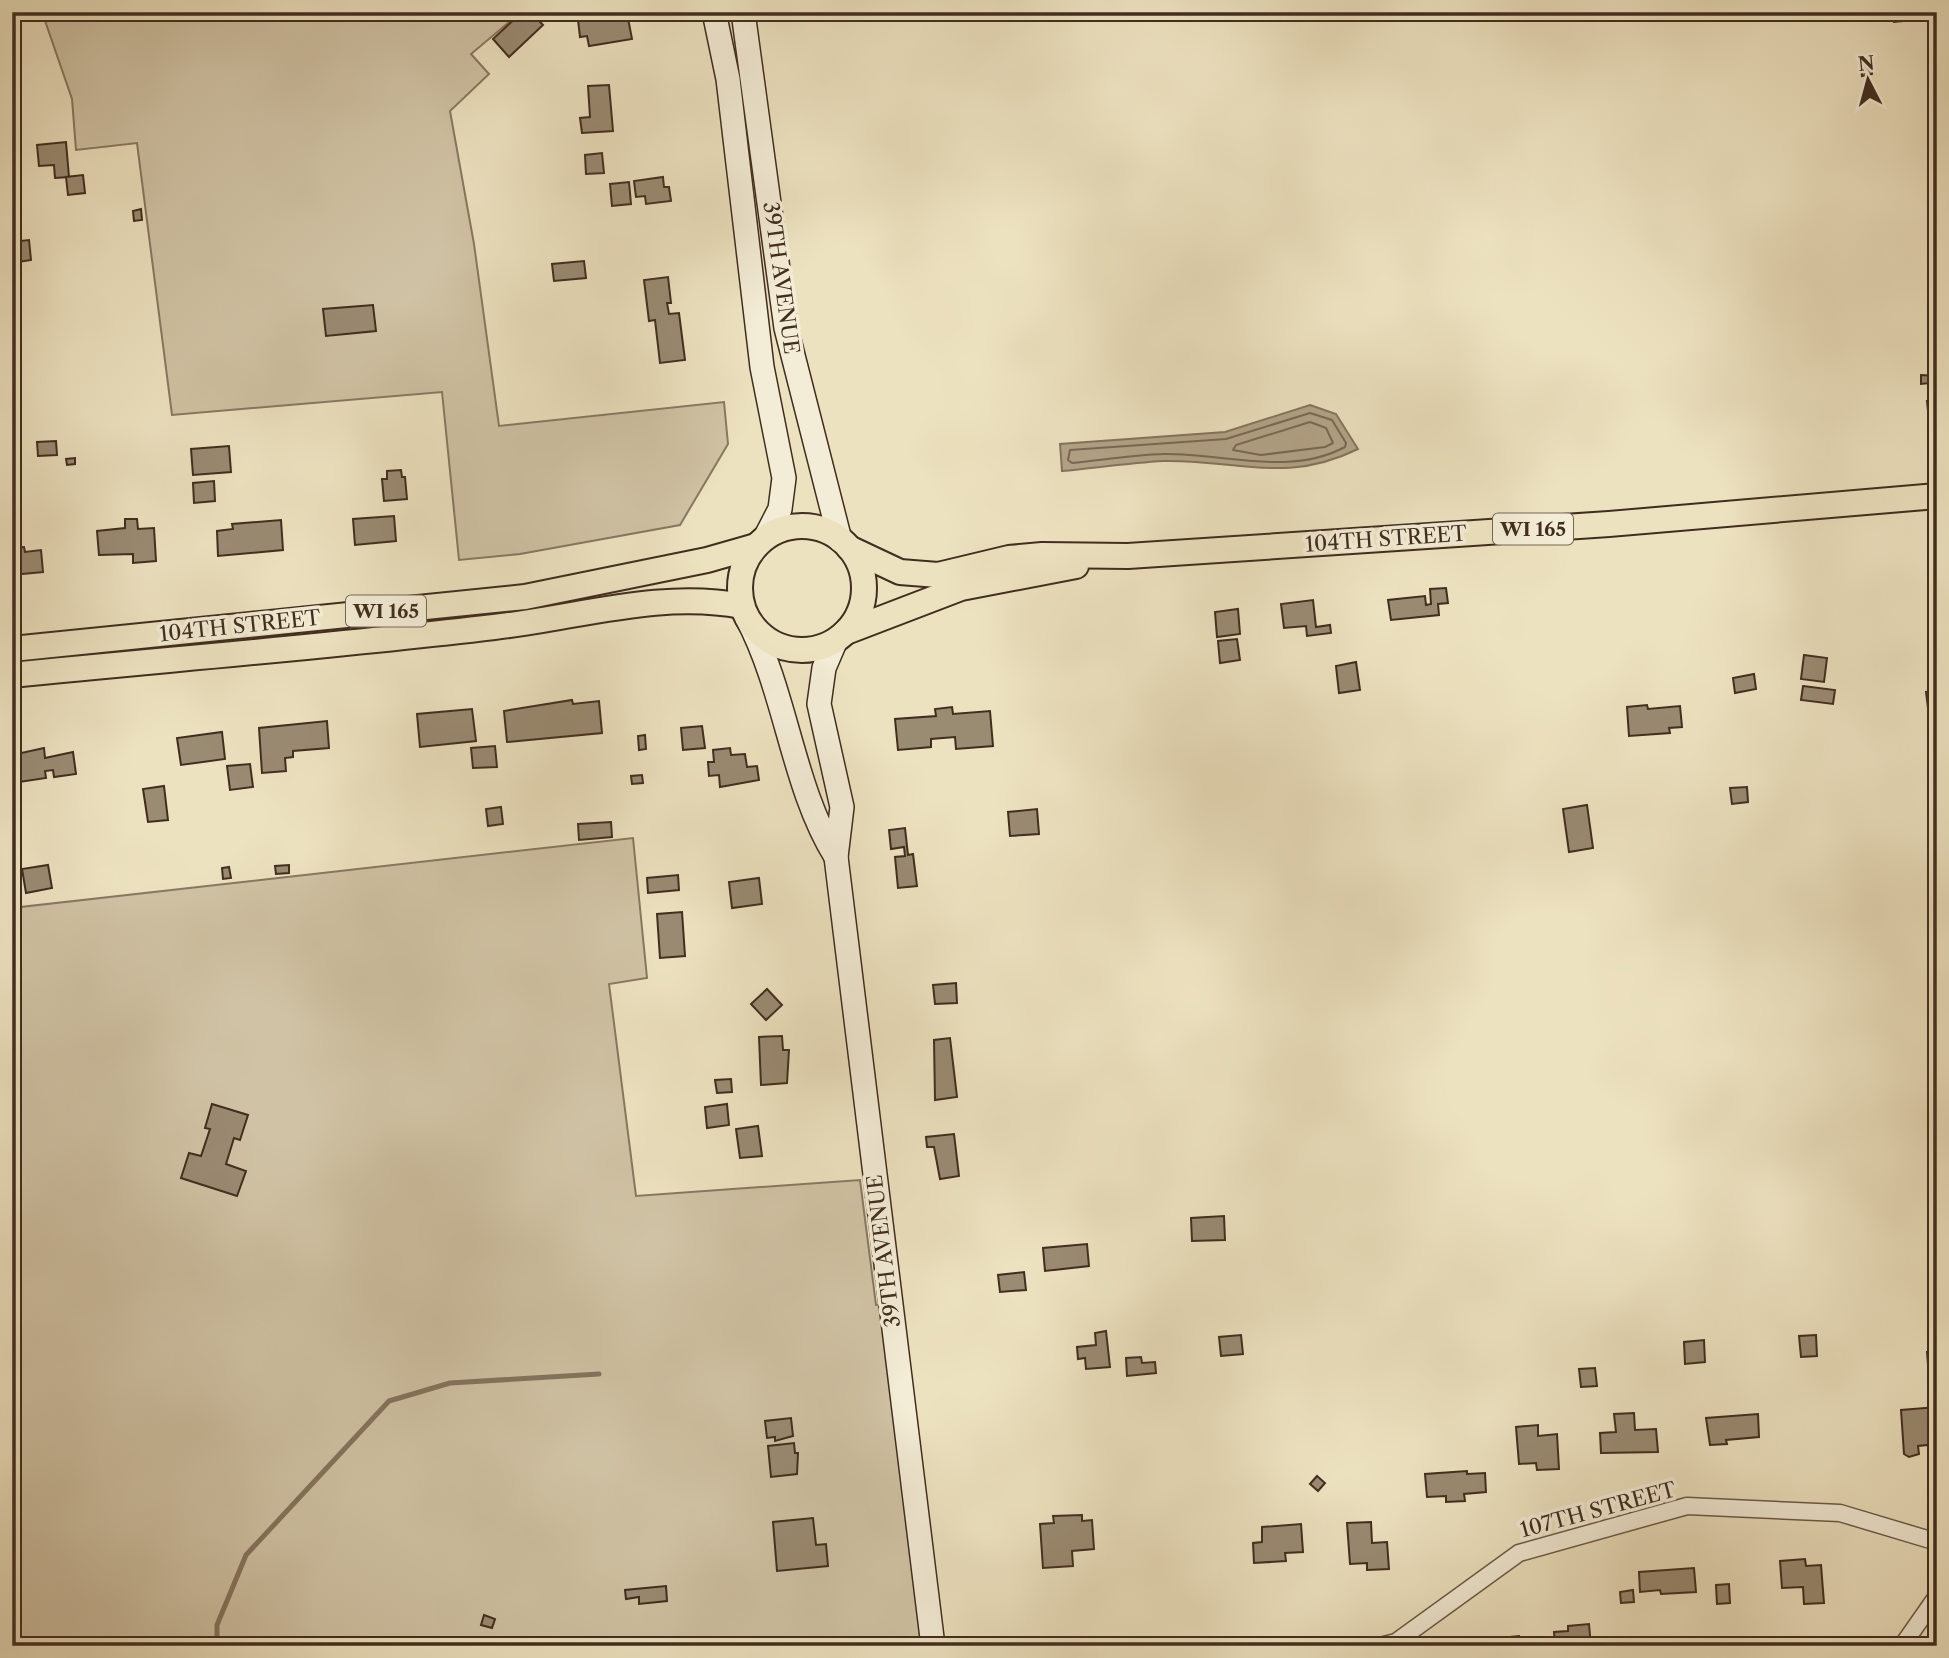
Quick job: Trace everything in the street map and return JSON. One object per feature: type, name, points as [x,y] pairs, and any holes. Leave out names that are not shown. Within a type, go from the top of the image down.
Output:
[{"type":"main road","name":"39TH AVENUE","points":[[714,12],[728,79],[750,290],[768,404],[784,478],[780,509],[760,542]]},
{"type":"main road","name":"39TH AVENUE","points":[[743,12],[781,286],[798,381],[844,544]]},
{"type":"main road","points":[[750,290],[781,286]]},
{"type":"main road","name":"104TH STREET","points":[[844,544],[900,572],[938,575],[1009,558],[1042,555],[1128,556],[1609,524],[1937,496]]},
{"type":"main road","name":"WI 165","points":[[760,542],[783,529],[803,527],[823,530],[844,544]]},
{"type":"main road","points":[[744,612],[740,585],[744,564],[760,542]]},
{"type":"main road","name":"104TH STREET","points":[[12,649],[525,597],[707,560],[760,542]]},
{"type":"main road","points":[[841,636],[857,617],[863,600],[863,581],[858,564],[844,544]]},
{"type":"main road","name":"104TH STREET","points":[[841,636],[961,588],[1128,556]]},
{"type":"main road","name":"104TH STREET","points":[[12,675],[495,627],[672,600],[718,601],[744,612]]},
{"type":"main road","name":"39TH AVENUE","points":[[744,612],[768,659],[818,828],[836,857]]},
{"type":"main road","name":"WI 165","points":[[744,612],[759,634],[776,645],[796,650],[817,648],[841,636]]},
{"type":"main road","name":"39TH AVENUE","points":[[841,636],[824,668],[819,704],[842,807],[836,857],[933,1646]]},
{"type":"street","name":"107TH STREET","points":[[1380,1646],[1396,1642],[1519,1553],[1687,1506],[1840,1513],[1937,1542]]},
{"type":"street","points":[[1902,1646],[1937,1596]]},
{"type":"shaded area","points":[[42,12],[521,12],[471,54],[489,74],[450,111],[474,244],[499,426],[724,402],[728,444],[680,525],[520,554],[459,560],[442,392],[172,415],[137,143],[76,150],[72,99]]},
{"type":"shaded area","points":[[633,838],[647,978],[609,984],[636,1196],[860,1180],[876,1305],[891,1304],[933,1646],[12,1646],[12,908]]},
{"type":"water","points":[[1310,405],[1336,414],[1358,449],[1332,460],[1283,468],[1163,461],[1062,471],[1060,444],[1225,432]]},
{"type":"building","points":[[522,12],[531,12],[543,25],[509,57],[493,39]]},
{"type":"building","points":[[583,12],[604,12],[605,17],[627,13],[632,39],[589,46],[587,36],[580,37],[578,20],[584,19]]},
{"type":"building","points":[[1893,12],[1924,12],[1924,19],[1894,22]]},
{"type":"building","points":[[1871,64],[1872,74],[1862,76],[1861,66]]},
{"type":"building","points":[[609,85],[613,131],[582,133],[580,118],[590,117],[588,86]]},
{"type":"building","points":[[66,142],[69,177],[55,178],[54,165],[39,166],[37,145]]},
{"type":"building","points":[[602,153],[604,173],[586,174],[585,155]]},
{"type":"building","points":[[83,175],[85,193],[68,195],[66,177]]},
{"type":"building","points":[[663,177],[664,187],[669,187],[671,201],[646,204],[645,196],[636,197],[634,181]]},
{"type":"building","points":[[629,182],[631,204],[612,206],[610,184]]},
{"type":"building","points":[[141,209],[142,220],[134,221],[133,211]]},
{"type":"building","points":[[29,240],[31,260],[12,263],[12,242]]},
{"type":"building","points":[[584,261],[586,278],[554,281],[552,264]]},
{"type":"building","points":[[668,277],[671,303],[667,303],[669,314],[679,313],[685,360],[660,363],[655,320],[649,321],[644,280]]},
{"type":"building","points":[[373,305],[376,331],[326,336],[323,309]]},
{"type":"building","points":[[1921,375],[1937,376],[1937,391],[1930,391],[1930,383],[1921,384]]},
{"type":"building","points":[[1927,401],[1937,401],[1937,440],[1931,440]]},
{"type":"building","points":[[56,441],[57,455],[38,456],[37,442]]},
{"type":"building","points":[[229,446],[231,472],[193,475],[191,449]]},
{"type":"building","points":[[75,458],[75,464],[67,465],[66,459]]},
{"type":"building","points":[[401,470],[402,477],[405,477],[407,499],[384,501],[382,479],[387,479],[387,471]]},
{"type":"building","points":[[214,481],[215,501],[194,503],[193,483]]},
{"type":"building","points":[[394,516],[396,541],[355,545],[353,519]]},
{"type":"building","points":[[125,519],[137,519],[138,529],[154,528],[156,561],[133,563],[133,554],[99,555],[97,531],[125,528]]},
{"type":"building","points":[[281,520],[283,550],[218,556],[217,531],[233,529],[232,524]]},
{"type":"building","points":[[24,547],[25,552],[41,550],[43,572],[12,575],[12,548]]},
{"type":"building","points":[[1446,588],[1448,603],[1438,604],[1439,615],[1391,620],[1388,600],[1425,596],[1426,605],[1431,604],[1430,589]]},
{"type":"building","points":[[1313,600],[1316,627],[1330,625],[1331,633],[1307,636],[1306,626],[1284,628],[1281,604]]},
{"type":"building","points":[[1238,609],[1240,634],[1217,637],[1215,612]]},
{"type":"building","points":[[1237,639],[1240,660],[1220,663],[1218,641]]},
{"type":"building","points":[[1804,655],[1827,658],[1824,682],[1801,679]]},
{"type":"building","points":[[1356,662],[1360,690],[1339,693],[1336,666]]},
{"type":"building","points":[[1754,674],[1756,689],[1735,693],[1733,678]]},
{"type":"building","points":[[1803,686],[1835,690],[1833,704],[1801,700]]},
{"type":"building","points":[[1937,691],[1937,716],[1929,716],[1926,692]]},
{"type":"building","points":[[572,700],[573,704],[599,701],[602,733],[507,742],[504,711]]},
{"type":"building","points":[[1647,705],[1648,709],[1680,706],[1682,727],[1669,728],[1670,733],[1629,736],[1627,707]]},
{"type":"building","points":[[952,707],[953,714],[990,711],[993,746],[956,749],[955,737],[931,739],[931,747],[898,750],[895,719],[936,716],[935,709]]},
{"type":"building","points":[[472,709],[476,741],[420,747],[417,714]]},
{"type":"building","points":[[327,721],[329,748],[293,751],[293,757],[285,758],[286,771],[262,773],[259,728]]},
{"type":"building","points":[[702,726],[705,748],[683,750],[681,728]]},
{"type":"building","points":[[222,732],[225,759],[181,765],[177,738]]},
{"type":"building","points":[[645,735],[646,749],[639,750],[638,736]]},
{"type":"building","points":[[495,746],[497,767],[473,768],[471,748]]},
{"type":"building","points":[[44,748],[45,758],[73,752],[76,774],[54,777],[53,770],[45,771],[46,778],[12,783],[12,755]]},
{"type":"building","points":[[730,748],[731,755],[745,754],[747,767],[757,766],[759,780],[720,787],[719,775],[709,776],[708,762],[714,762],[713,750]]},
{"type":"building","points":[[250,764],[253,787],[230,790],[227,766]]},
{"type":"building","points":[[642,775],[643,783],[632,784],[631,776]]},
{"type":"building","points":[[164,786],[168,820],[148,822],[143,789]]},
{"type":"building","points":[[1747,787],[1748,802],[1732,804],[1730,788]]},
{"type":"building","points":[[1587,805],[1593,848],[1569,852],[1563,809]]},
{"type":"building","points":[[501,807],[503,824],[488,826],[486,809]]},
{"type":"building","points":[[1037,809],[1039,834],[1010,836],[1008,812]]},
{"type":"building","points":[[611,822],[612,837],[579,840],[578,824]]},
{"type":"building","points":[[905,828],[908,855],[913,854],[917,886],[898,888],[895,857],[905,856],[904,847],[891,849],[889,830]]},
{"type":"building","points":[[48,865],[52,888],[26,893],[22,869]]},
{"type":"building","points":[[289,865],[289,873],[276,874],[275,866]]},
{"type":"building","points":[[229,867],[231,878],[223,879],[222,868]]},
{"type":"building","points":[[678,875],[679,890],[648,893],[647,878]]},
{"type":"building","points":[[759,878],[762,904],[732,908],[729,882]]},
{"type":"building","points":[[682,912],[685,956],[660,958],[657,914]]},
{"type":"building","points":[[956,983],[957,1003],[935,1004],[933,985]]},
{"type":"building","points":[[767,989],[782,1005],[766,1020],[751,1004]]},
{"type":"building","points":[[782,1036],[783,1050],[789,1050],[787,1083],[761,1085],[759,1037]]},
{"type":"building","points":[[950,1038],[957,1097],[935,1100],[934,1040]]},
{"type":"building","points":[[731,1079],[732,1092],[717,1093],[715,1080]]},
{"type":"building","points":[[212,1104],[248,1115],[240,1140],[234,1138],[226,1164],[246,1171],[237,1196],[181,1178],[189,1153],[201,1156],[210,1129],[205,1128]]},
{"type":"building","points":[[727,1104],[729,1125],[707,1128],[705,1107]]},
{"type":"building","points":[[758,1126],[762,1156],[740,1158],[736,1129]]},
{"type":"building","points":[[954,1134],[959,1176],[940,1179],[934,1147],[927,1147],[926,1137]]},
{"type":"building","points":[[1224,1216],[1225,1240],[1192,1241],[1191,1218]]},
{"type":"building","points":[[1087,1244],[1089,1266],[1045,1271],[1043,1248]]},
{"type":"building","points":[[1024,1272],[1026,1290],[1000,1292],[998,1275]]},
{"type":"building","points":[[1106,1331],[1110,1367],[1086,1369],[1085,1358],[1078,1359],[1077,1347],[1096,1345],[1095,1333]]},
{"type":"building","points":[[1241,1335],[1243,1354],[1221,1356],[1219,1337]]},
{"type":"building","points":[[1816,1335],[1817,1356],[1801,1357],[1799,1336]]},
{"type":"building","points":[[1704,1340],[1705,1362],[1685,1364],[1684,1342]]},
{"type":"building","points":[[1937,1351],[1937,1389],[1930,1390],[1927,1352]]},
{"type":"building","points":[[1141,1357],[1142,1363],[1155,1362],[1156,1373],[1127,1376],[1126,1358]]},
{"type":"building","points":[[1595,1368],[1597,1386],[1581,1387],[1579,1369]]},
{"type":"building","points":[[1937,1407],[1937,1444],[1918,1446],[1919,1454],[1909,1457],[1904,1454],[1901,1410]]},
{"type":"building","points":[[1634,1413],[1635,1430],[1656,1429],[1658,1452],[1601,1453],[1600,1433],[1616,1432],[1614,1414]]},
{"type":"building","points":[[1758,1414],[1759,1437],[1726,1440],[1727,1444],[1710,1445],[1706,1418]]},
{"type":"building","points":[[791,1418],[793,1436],[775,1441],[775,1437],[767,1438],[765,1421]]},
{"type":"building","points":[[1538,1425],[1538,1436],[1557,1434],[1559,1469],[1537,1470],[1536,1463],[1519,1464],[1516,1427]]},
{"type":"building","points":[[794,1443],[795,1453],[798,1453],[797,1474],[771,1477],[768,1446]]},
{"type":"building","points":[[1467,1471],[1467,1474],[1485,1473],[1486,1492],[1464,1494],[1465,1501],[1446,1502],[1446,1496],[1427,1497],[1425,1474]]},
{"type":"building","points":[[1317,1476],[1325,1483],[1318,1491],[1310,1484]]},
{"type":"building","points":[[1082,1515],[1082,1521],[1092,1520],[1094,1549],[1072,1551],[1073,1566],[1043,1568],[1040,1524],[1054,1523],[1053,1516]]},
{"type":"building","points":[[813,1518],[816,1545],[826,1544],[828,1566],[777,1571],[773,1522]]},
{"type":"building","points":[[1371,1522],[1372,1543],[1387,1542],[1389,1569],[1367,1570],[1367,1563],[1350,1564],[1347,1523]]},
{"type":"building","points":[[1301,1524],[1303,1552],[1285,1553],[1286,1561],[1254,1563],[1253,1543],[1262,1542],[1262,1527]]},
{"type":"building","points":[[1805,1559],[1806,1566],[1821,1565],[1824,1603],[1804,1604],[1803,1587],[1782,1588],[1780,1561]]},
{"type":"building","points":[[1694,1568],[1696,1592],[1640,1592],[1639,1572]]},
{"type":"building","points":[[1729,1584],[1730,1603],[1717,1604],[1716,1585]]},
{"type":"building","points":[[666,1586],[667,1601],[639,1604],[639,1597],[626,1599],[625,1590]]},
{"type":"building","points":[[1633,1590],[1634,1602],[1621,1603],[1620,1592]]},
{"type":"building","points":[[484,1615],[495,1619],[492,1628],[481,1625]]},
{"type":"building","points":[[1589,1624],[1591,1646],[1555,1646],[1554,1632],[1568,1631],[1568,1626]]},
{"type":"building","points":[[1519,1636],[1520,1646],[1500,1646],[1500,1638]]},
{"type":"waterway","points":[[217,1646],[217,1625],[246,1555],[389,1401],[450,1383],[599,1374]]}]
